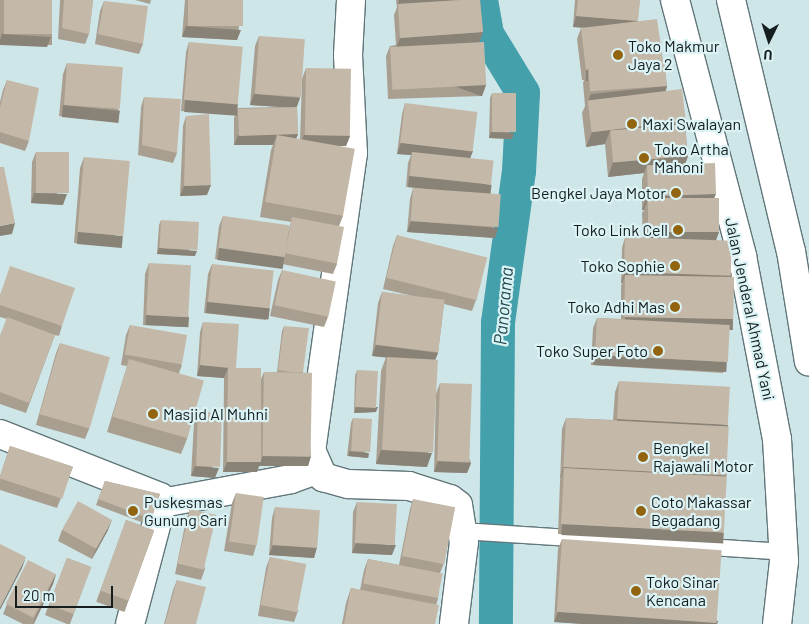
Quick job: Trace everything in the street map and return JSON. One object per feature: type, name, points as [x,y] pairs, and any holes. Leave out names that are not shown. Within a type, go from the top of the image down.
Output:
[{"type":"street","points":[[351,0],[348,55],[353,153],[311,450],[323,477],[348,484],[408,486],[450,499],[458,505],[470,531],[464,542],[454,624]]},
{"type":"street","name":"Jalan Jenderal Ahmad Yani","points":[[675,0],[742,256],[777,440],[784,552],[777,624]]},
{"type":"street","points":[[730,0],[791,251],[809,362]]},
{"type":"street","points":[[0,434],[160,497],[162,503],[130,624]]},
{"type":"street","points":[[162,503],[290,478],[318,469]]},
{"type":"lane","points":[[470,531],[784,552]]},
{"type":"building","points":[[4,0],[52,0],[52,34],[4,34]]},
{"type":"building","points":[[64,0],[93,0],[89,34],[62,28]]},
{"type":"building","points":[[188,0],[243,0],[243,26],[188,26]]},
{"type":"building","points":[[480,0],[483,32],[400,38],[398,4]]},
{"type":"building","points":[[578,0],[640,0],[638,21],[576,16]]},
{"type":"building","points":[[104,1],[148,6],[143,44],[98,34]]},
{"type":"building","name":"Toko Makmur Jaya 2","points":[[657,19],[663,60],[588,68],[586,70],[581,28]]},
{"type":"building","points":[[259,36],[305,39],[301,97],[255,94]]},
{"type":"building","points":[[189,42],[243,47],[238,104],[184,100]]},
{"type":"building","points":[[484,42],[486,85],[392,90],[390,47]]},
{"type":"building","points":[[665,60],[667,86],[590,91],[588,65]]},
{"type":"building","points":[[67,63],[123,67],[120,109],[64,105]]},
{"type":"building","points":[[306,68],[351,69],[350,136],[305,135]]},
{"type":"building","points":[[7,80],[39,88],[29,141],[0,132],[0,108]]},
{"type":"building","points":[[682,89],[686,121],[592,132],[588,101]]},
{"type":"building","points":[[492,93],[516,93],[516,132],[492,132]]},
{"type":"building","points":[[144,97],[181,99],[177,153],[142,145]]},
{"type":"building","points":[[405,103],[477,112],[473,152],[400,143]]},
{"type":"building","points":[[297,107],[298,134],[239,136],[238,109]]},
{"type":"building","points":[[209,114],[211,185],[184,186],[186,116]]},
{"type":"building","points":[[685,124],[688,156],[613,162],[610,131]]},
{"type":"building","points":[[277,135],[355,149],[343,216],[265,202]]},
{"type":"building","points":[[36,152],[69,152],[69,193],[36,193]]},
{"type":"building","points":[[412,152],[494,161],[491,184],[409,176]]},
{"type":"building","points":[[84,157],[130,161],[123,236],[77,232]]},
{"type":"building","points":[[715,163],[716,194],[648,196],[647,165]]},
{"type":"building","points":[[0,167],[4,167],[15,223],[0,226]]},
{"type":"building","points":[[413,188],[501,194],[498,227],[411,221]]},
{"type":"building","points":[[648,198],[719,198],[719,232],[648,232]]},
{"type":"building","points":[[223,216],[289,225],[285,257],[219,248]]},
{"type":"building","points":[[292,217],[344,227],[337,263],[285,253]]},
{"type":"building","points":[[161,220],[199,222],[197,250],[160,248]]},
{"type":"building","points":[[397,235],[487,257],[477,300],[386,278]]},
{"type":"building","name":"Toko Sophie","points":[[625,237],[732,241],[731,276],[624,272]]},
{"type":"building","points":[[149,263],[191,265],[188,317],[146,315]]},
{"type":"building","points":[[212,264],[274,270],[270,308],[208,302]]},
{"type":"building","points":[[10,266],[75,288],[62,326],[0,305],[0,295]]},
{"type":"building","points":[[282,270],[336,281],[328,317],[275,305]]},
{"type":"building","name":"Toko Adhi Mas","points":[[625,275],[734,277],[733,319],[624,317]]},
{"type":"building","points":[[382,292],[445,300],[438,352],[376,345]]},
{"type":"building","points":[[7,317],[55,335],[29,403],[0,392],[0,336]]},
{"type":"building","name":"Toko Super Foto","points":[[597,318],[730,325],[728,362],[595,355]]},
{"type":"building","points":[[203,322],[239,324],[236,368],[261,368],[261,462],[227,462],[228,368],[231,368],[200,365]]},
{"type":"building","points":[[130,325],[187,335],[182,365],[125,355]]},
{"type":"building","points":[[284,326],[309,328],[303,372],[278,370]]},
{"type":"building","points":[[60,343],[110,357],[90,428],[40,414]]},
{"type":"building","points":[[387,357],[438,360],[433,453],[382,450]]},
{"type":"building","name":"Masjid Al Muhni","points":[[129,359],[204,380],[187,438],[112,417]]},
{"type":"building","points":[[357,370],[378,371],[376,408],[355,407]]},
{"type":"building","points":[[264,372],[312,373],[311,457],[263,456]]},
{"type":"building","points":[[619,381],[730,387],[728,425],[617,419]]},
{"type":"building","points":[[440,383],[472,384],[469,462],[437,461]]},
{"type":"building","points":[[198,412],[222,413],[220,467],[196,466]]},
{"type":"building","points":[[353,418],[372,419],[370,452],[351,451]]},
{"type":"building","name":"Bengkel Rajawali Motor","points":[[566,418],[729,427],[726,475],[563,467]]},
{"type":"building","points":[[10,446],[73,466],[62,499],[0,479]]},
{"type":"building","name":"Coto Makassar Begadang","points":[[564,468],[727,477],[724,532],[561,524]]},
{"type":"building","name":"Puskesmas Gunung Sari","points":[[105,481],[160,494],[151,519],[98,499]]},
{"type":"building","points":[[236,493],[264,497],[257,545],[229,542]]},
{"type":"building","points":[[413,499],[455,507],[444,564],[402,556]]},
{"type":"building","points":[[78,501],[112,520],[96,549],[62,530]]},
{"type":"building","points":[[357,502],[397,504],[395,545],[355,543]]},
{"type":"building","points":[[275,507],[320,510],[317,548],[272,545]]},
{"type":"building","points":[[190,509],[216,515],[204,570],[177,564]]},
{"type":"building","points":[[126,520],[154,530],[129,601],[100,590]]},
{"type":"building","name":"Toko Sinar Kencana","points":[[562,539],[722,550],[717,623],[557,612]]},
{"type":"building","points":[[0,544],[26,557],[0,607]]},
{"type":"building","points":[[270,557],[306,564],[297,612],[261,605]]},
{"type":"building","points":[[67,558],[91,567],[73,614],[49,605]]},
{"type":"building","points":[[368,559],[443,574],[438,598],[363,584]]},
{"type":"building","points":[[28,560],[56,574],[33,618],[6,604]]},
{"type":"building","points":[[177,580],[206,587],[196,624],[165,624]]},
{"type":"building","points":[[351,588],[439,605],[435,624],[344,624]]},
{"type":"waterway","name":"Panorama","points":[[481,0],[487,34],[523,93],[519,171],[498,323],[496,624]]},
{"type":"place","name":"Toko Makmur Jaya 2","points":[[618,55]]},
{"type":"place","name":"Maxi Swalayan","points":[[632,124]]},
{"type":"place","name":"Toko Artha Mahoni","points":[[644,158]]},
{"type":"place","name":"Bengkel Jaya Motor","points":[[676,193]]},
{"type":"place","name":"Toko Link Cell","points":[[678,230]]},
{"type":"place","name":"Toko Sophie","points":[[675,266]]},
{"type":"place","name":"Toko Adhi Mas","points":[[675,307]]},
{"type":"place","name":"Toko Super Foto","points":[[658,351]]},
{"type":"place","name":"Masjid Al Muhni","points":[[153,414]]},
{"type":"place","name":"Bengkel Rajawali Motor","points":[[643,457]]},
{"type":"place","name":"Puskesmas Gunung Sari","points":[[133,511]]},
{"type":"place","name":"Coto Makassar Begadang","points":[[641,511]]},
{"type":"place","name":"Toko Sinar Kencana","points":[[636,591]]}]
